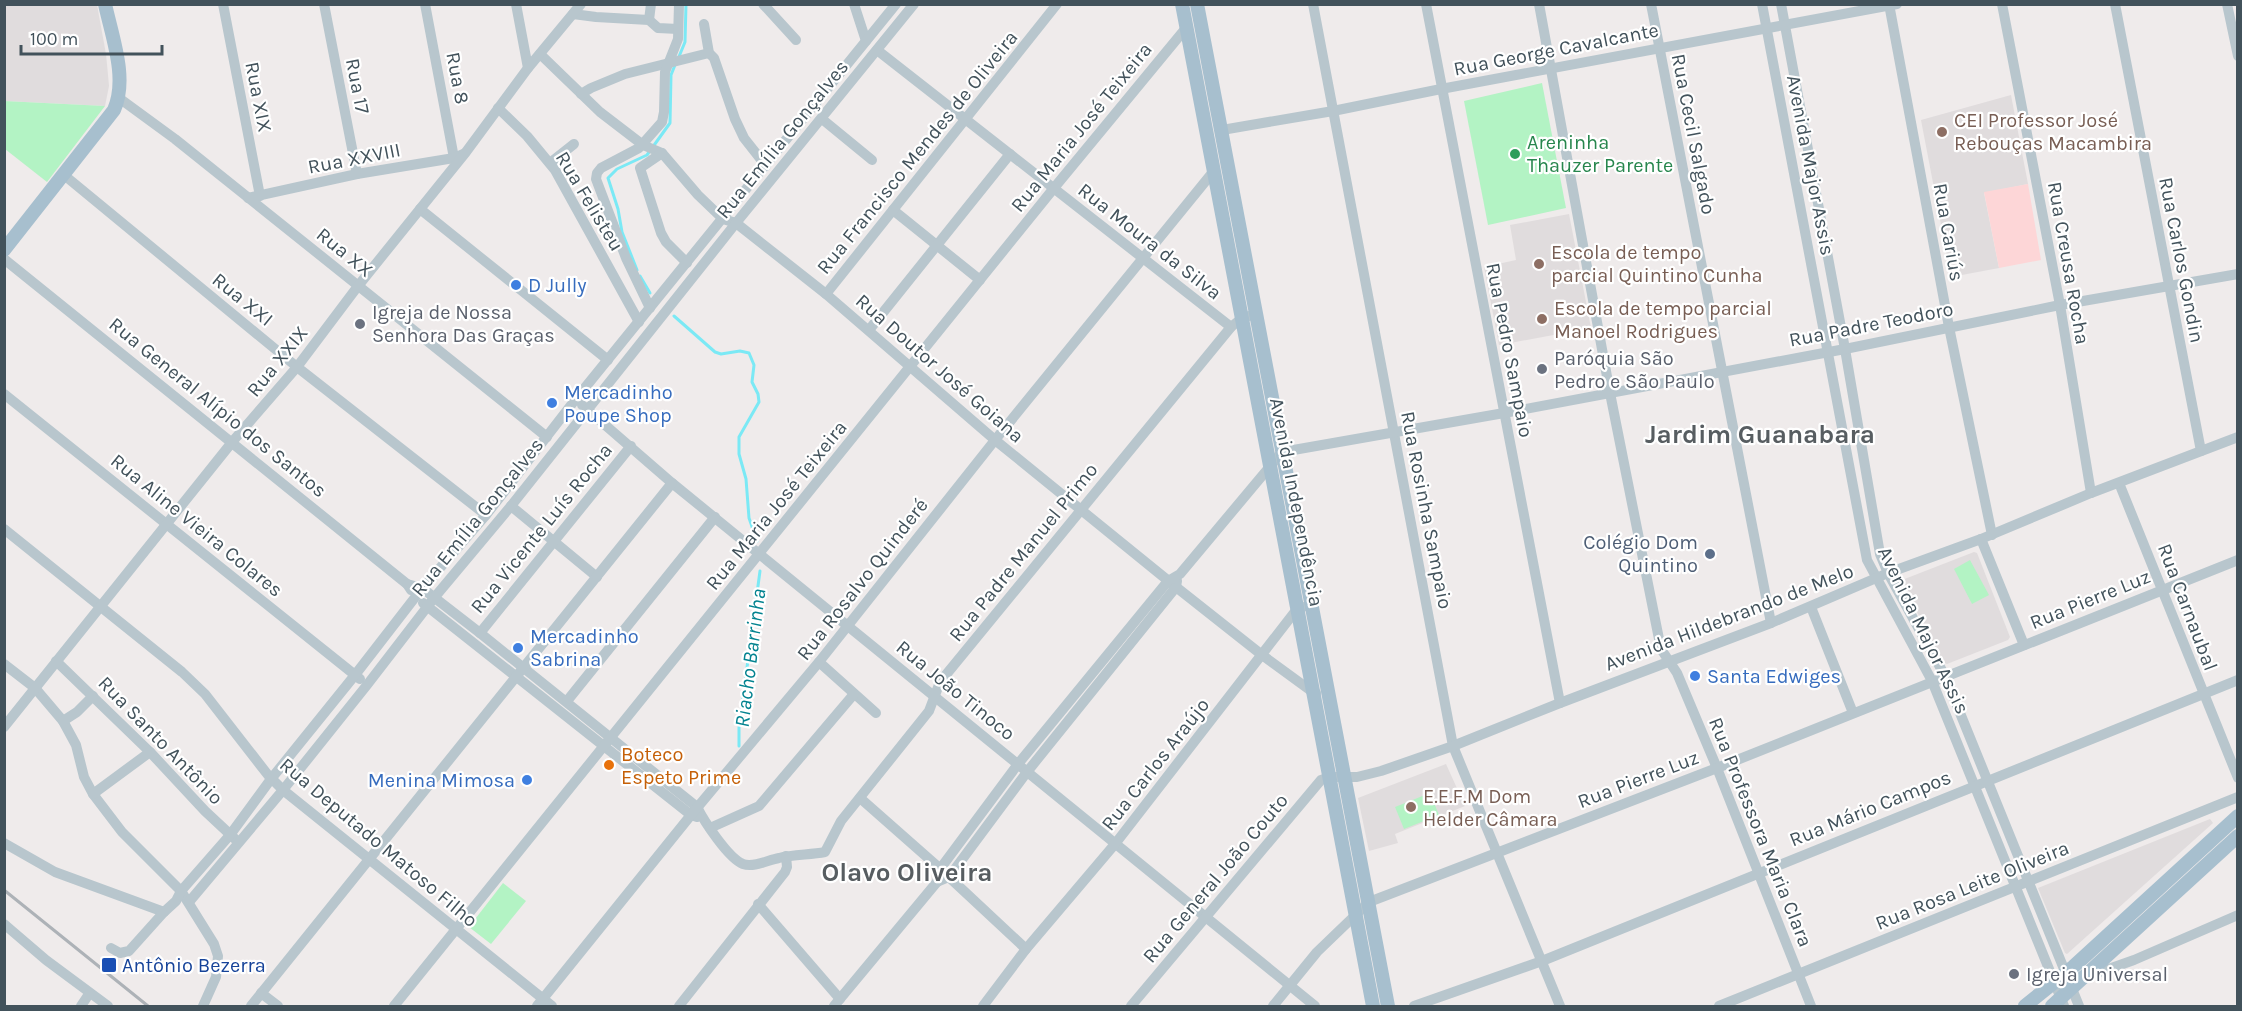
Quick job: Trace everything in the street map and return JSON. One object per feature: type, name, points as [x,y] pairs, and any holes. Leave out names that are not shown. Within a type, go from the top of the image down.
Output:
[{"type":"main road","points":[[4,250],[114,110],[119,98],[119,70],[105,4]]},
{"type":"main road","name":"Avenida Independência","points":[[1182,4],[1213,172],[1236,322],[1270,466],[1373,1006]]},
{"type":"main road","name":"Avenida Independência","points":[[1197,4],[1388,1006]]},
{"type":"main road","points":[[2024,1005],[2065,973],[2238,816]]},
{"type":"main road","points":[[2059,1004],[2072,988],[2238,836]]},
{"type":"street","name":"Rua XIX","points":[[223,4],[260,196]]},
{"type":"street","name":"Rua 17","points":[[324,4],[357,174]]},
{"type":"street","name":"Rua 8","points":[[425,4],[454,158]]},
{"type":"street","points":[[516,4],[528,69]]},
{"type":"street","name":"Rua XXIX","points":[[5,725],[233,441],[297,367],[358,286],[466,153],[528,69],[581,4]]},
{"type":"street","points":[[649,20],[651,4]]},
{"type":"street","points":[[650,308],[626,258],[596,179],[601,168],[643,145],[662,122],[665,72],[678,39],[679,4]]},
{"type":"street","points":[[763,4],[796,40]]},
{"type":"street","points":[[854,4],[866,42]]},
{"type":"street","name":"Rua Emília Gonçalves","points":[[111,948],[120,953],[129,951],[230,835],[271,779],[418,593],[486,515],[575,400],[896,4]]},
{"type":"street","name":"Rua Emília Gonçalves","points":[[189,902],[368,685],[430,602],[521,494],[736,223],[914,4]]},
{"type":"street","name":"Rua Francisco Mendes de Oliveira","points":[[826,294],[1057,4]]},
{"type":"street","name":"Rua Rosinha Sampaio","points":[[1313,4],[1453,746],[1560,1006]]},
{"type":"street","name":"Rua Pedro Sampaio","points":[[1426,4],[1560,703]]},
{"type":"street","name":"Rua Professora Maria Clara","points":[[1539,4],[1610,393],[1661,649],[1677,673],[1717,768],[1811,1006]]},
{"type":"street","name":"Rua Cecil Salgado","points":[[1651,4],[1771,623]]},
{"type":"street","name":"Avenida Major Assis","points":[[1762,4],[1867,560],[1932,681],[2054,982],[2059,1004]]},
{"type":"street","name":"Avenida Major Assis","points":[[1781,4],[1845,349],[1880,554],[1888,573],[1945,676],[2079,1006]]},
{"type":"street","name":"Rua Creusa Rocha","points":[[2002,4],[2060,305],[2091,493]]},
{"type":"street","name":"Rua Carlos Gondin","points":[[2115,4],[2201,451]]},
{"type":"street","points":[[2227,4],[2238,56]]},
{"type":"street","name":"Rua George Cavalcante","points":[[1222,130],[1892,5]]},
{"type":"street","name":"Rua Cariús","points":[[1892,5],[1948,327],[1992,535]]},
{"type":"street","points":[[573,14],[649,20],[658,28],[678,29]]},
{"type":"street","points":[[704,24],[709,53],[714,58],[735,119],[744,138],[766,166]]},
{"type":"street","name":"Rua Maria José Teixeira","points":[[394,1006],[1054,188],[1186,28]]},
{"type":"street","name":"Rua Moura da Silva","points":[[877,50],[1143,258],[1236,322]]},
{"type":"street","points":[[581,94],[626,74],[709,53]]},
{"type":"street","name":"Rua Doutor José Goiana","points":[[540,54],[600,112],[643,145],[662,153],[698,195],[723,219],[736,223],[826,294],[995,440],[1262,656],[1314,693]]},
{"type":"street","points":[[827,90],[838,99]]},
{"type":"street","name":"Rua XX","points":[[119,98],[175,139],[546,437]]},
{"type":"street","name":"Rua Felisteu","points":[[498,108],[550,163],[639,322]]},
{"type":"street","points":[[822,119],[872,160]]},
{"type":"street","points":[[550,163],[574,144]]},
{"type":"street","name":"Rua XXVIII","points":[[248,198],[357,174],[454,158],[466,153]]},
{"type":"street","points":[[662,153],[640,168],[661,233],[666,242],[687,263]]},
{"type":"street","points":[[869,330],[1010,154]]},
{"type":"street","name":"Rua Rosalvo Quinderé","points":[[544,1004],[694,811],[819,662],[995,440],[1213,172]]},
{"type":"street","name":"Rua XXI","points":[[64,175],[297,367],[486,515]]},
{"type":"street","points":[[1798,189],[1815,186]]},
{"type":"street","points":[[420,208],[608,360]]},
{"type":"street","points":[[893,210],[980,280]]},
{"type":"street","name":"Rua General Alípio dos Santos","points":[[4,259],[233,441],[430,602],[516,676],[607,741],[707,824]]},
{"type":"street","name":"Rua Padre Teodoro","points":[[1282,452],[1504,413],[1845,349],[2060,305],[2238,274]]},
{"type":"street","points":[[1236,322],[1256,314]]},
{"type":"street","name":"Rua Padre Manuel Primo","points":[[786,856],[825,852],[836,829],[929,711],[940,682],[1236,322]]},
{"type":"street","name":"Rua Aline Vieira Colares","points":[[4,394],[368,685]]},
{"type":"street","name":"Rua João Tinoco","points":[[575,400],[672,483],[1315,1006]]},
{"type":"street","name":"Avenida Hildebrando de Melo","points":[[1330,777],[1346,777],[1381,771],[1453,746],[1771,623],[1888,573],[1992,535],[2091,493],[2238,437]]},
{"type":"street","name":"Rua Vicente Luís Rocha","points":[[480,633],[631,446]]},
{"type":"street","points":[[758,904],[837,1003],[1027,772],[1100,673],[1282,452]]},
{"type":"street","points":[[251,1006],[672,483]]},
{"type":"street","name":"Rua Carnaubal","points":[[2119,483],[2202,694],[2238,778]]},
{"type":"street","points":[[510,484],[521,494]]},
{"type":"street","points":[[511,506],[597,577]]},
{"type":"street","points":[[567,701],[715,517]]},
{"type":"street","name":"Rua Deputado Matoso Filho","points":[[4,529],[182,672],[205,694],[271,779],[283,790],[544,1004]]},
{"type":"street","points":[[1981,539],[2024,645]]},
{"type":"street","name":"Rua Pierre Luz","points":[[1273,1006],[1317,952],[1369,902],[1717,768],[2238,560]]},
{"type":"street","name":"Rua General Alípio dos Santos","points":[[430,602],[480,633],[524,667],[567,701],[607,741]]},
{"type":"street","points":[[1297,609],[1312,605]]},
{"type":"street","points":[[1811,607],[1853,713]]},
{"type":"street","name":"Rua Carlos Araújo","points":[[983,1006],[1026,950],[1115,844],[1297,609]]},
{"type":"street","name":"Rua Santo Antônio","points":[[56,661],[239,843]]},
{"type":"street","points":[[819,662],[876,713]]},
{"type":"street","points":[[4,664],[35,688],[63,721],[76,745],[84,777],[93,794],[122,832],[179,896],[189,902],[214,944],[218,956],[216,976],[203,1006]]},
{"type":"street","points":[[943,875],[1018,764],[1100,673]]},
{"type":"street","name":"Rua Mário Campos","points":[[1414,1006],[1542,961],[2238,680]]},
{"type":"street","points":[[1314,693],[1328,690]]},
{"type":"street","points":[[679,1006],[787,867],[786,856],[760,864],[743,864],[731,854],[707,824],[747,813],[763,802],[854,693]]},
{"type":"street","points":[[63,721],[77,712],[93,696]]},
{"type":"street","points":[[318,720],[331,730]]},
{"type":"street","points":[[93,794],[150,752]]},
{"type":"street","name":"Rua General João Couto","points":[[1131,1006],[1318,783],[1330,777]]},
{"type":"street","name":"Rua Rosa Leite Oliveira","points":[[1719,1006],[2238,797]]},
{"type":"street","points":[[860,798],[1026,950]]},
{"type":"street","points":[[4,843],[55,872],[164,912]]},
{"type":"street","points":[[2083,978],[2134,960],[2238,915]]},
{"type":"street","points":[[4,924],[89,994],[108,1006]]},
{"type":"street","points":[[261,993],[278,1006]]},
{"type":"street","points":[[81,1006],[89,994]]},
{"type":"shaded area","points":[[4,5],[97,5],[109,86],[105,106],[5,101]]},
{"type":"shaded area","points":[[2011,95],[2028,184],[1984,193],[1999,268],[1951,277],[1921,120]]},
{"type":"shaded area","points":[[2028,184],[2041,260],[1999,268],[1984,192]]},
{"type":"shaded area","name":"Escola de tempo parcial Quintino Cunha","points":[[1569,214],[1591,328],[1499,345],[1484,267],[1516,260],[1510,225]]},
{"type":"shaded area","points":[[1974,552],[1977,553],[2010,637],[2008,640],[1947,664],[1943,662],[1902,580]]},
{"type":"shaded area","name":"E.E.F.M Dom Helder Câmara","points":[[1446,764],[1465,806],[1395,834],[1398,843],[1369,851],[1358,798]]},
{"type":"shaded area","points":[[2210,819],[2213,823],[2067,954],[2065,953],[2038,888]]},
{"type":"green space","name":"Areninha Thauzer Parente","points":[[1542,83],[1566,208],[1488,225],[1464,101]]},
{"type":"green space","points":[[4,101],[105,106],[47,182],[5,149]]},
{"type":"green space","points":[[1970,560],[1989,595],[1972,604],[1954,569]]},
{"type":"green space","points":[[1430,793],[1439,815],[1404,829],[1395,807]]},
{"type":"green space","points":[[503,883],[526,901],[491,944],[469,927]]},
{"type":"waterway","name":"Riacho Barrinha","points":[[678,59],[685,42],[686,4]]},
{"type":"waterway","name":"Riacho Barrinha","points":[[637,270],[622,232],[618,209],[608,178],[617,169],[647,155],[670,123],[671,75],[675,65]]},
{"type":"waterway","name":"Riacho Barrinha","points":[[640,276],[650,293]]},
{"type":"waterway","name":"Riacho Barrinha","points":[[674,316],[715,352],[721,354],[740,351],[749,353],[754,365],[752,382],[759,402],[739,437],[739,454],[746,479],[749,518],[757,541]]},
{"type":"waterway","name":"Riacho Barrinha","points":[[739,746],[739,727],[760,571]]},
{"type":"railway","points":[[4,890],[148,1006]]},
{"type":"place","name":"CEI Professor José Rebouças Macambira","points":[[1942,132]]},
{"type":"place","name":"Areninha Thauzer Parente","points":[[1515,154]]},
{"type":"place","name":"Escola de tempo parcial Quintino Cunha","points":[[1539,264]]},
{"type":"place","name":"D Jully","points":[[516,285]]},
{"type":"place","name":"Escola de tempo parcial Manoel Rodrigues","points":[[1542,319]]},
{"type":"place","name":"Igreja de Nossa Senhora Das Graças","points":[[360,324]]},
{"type":"place","name":"Paróquia São Pedro e São Paulo","points":[[1542,369]]},
{"type":"place","name":"Mercadinho Poupe Shop","points":[[552,403]]},
{"type":"place","name":"Colégio Dom Quintino","points":[[1710,554]]},
{"type":"place","name":"Mercadinho Sabrina","points":[[518,648]]},
{"type":"place","name":"Santa Edwiges","points":[[1695,676]]},
{"type":"place","name":"Boteco Espeto Prime","points":[[609,765]]},
{"type":"place","name":"Menina Mimosa","points":[[527,780]]},
{"type":"place","name":"E.E.F.M Dom Helder Câmara","points":[[1411,807]]},
{"type":"place","name":"Antônio Bezerra","points":[[109,965]]},
{"type":"place","name":"Igreja Universal","points":[[2014,974]]},
{"type":"district","name":"Jardim Guanabara","points":[[1760,434]]},
{"type":"district","name":"Olavo Oliveira","points":[[907,872]]}]
